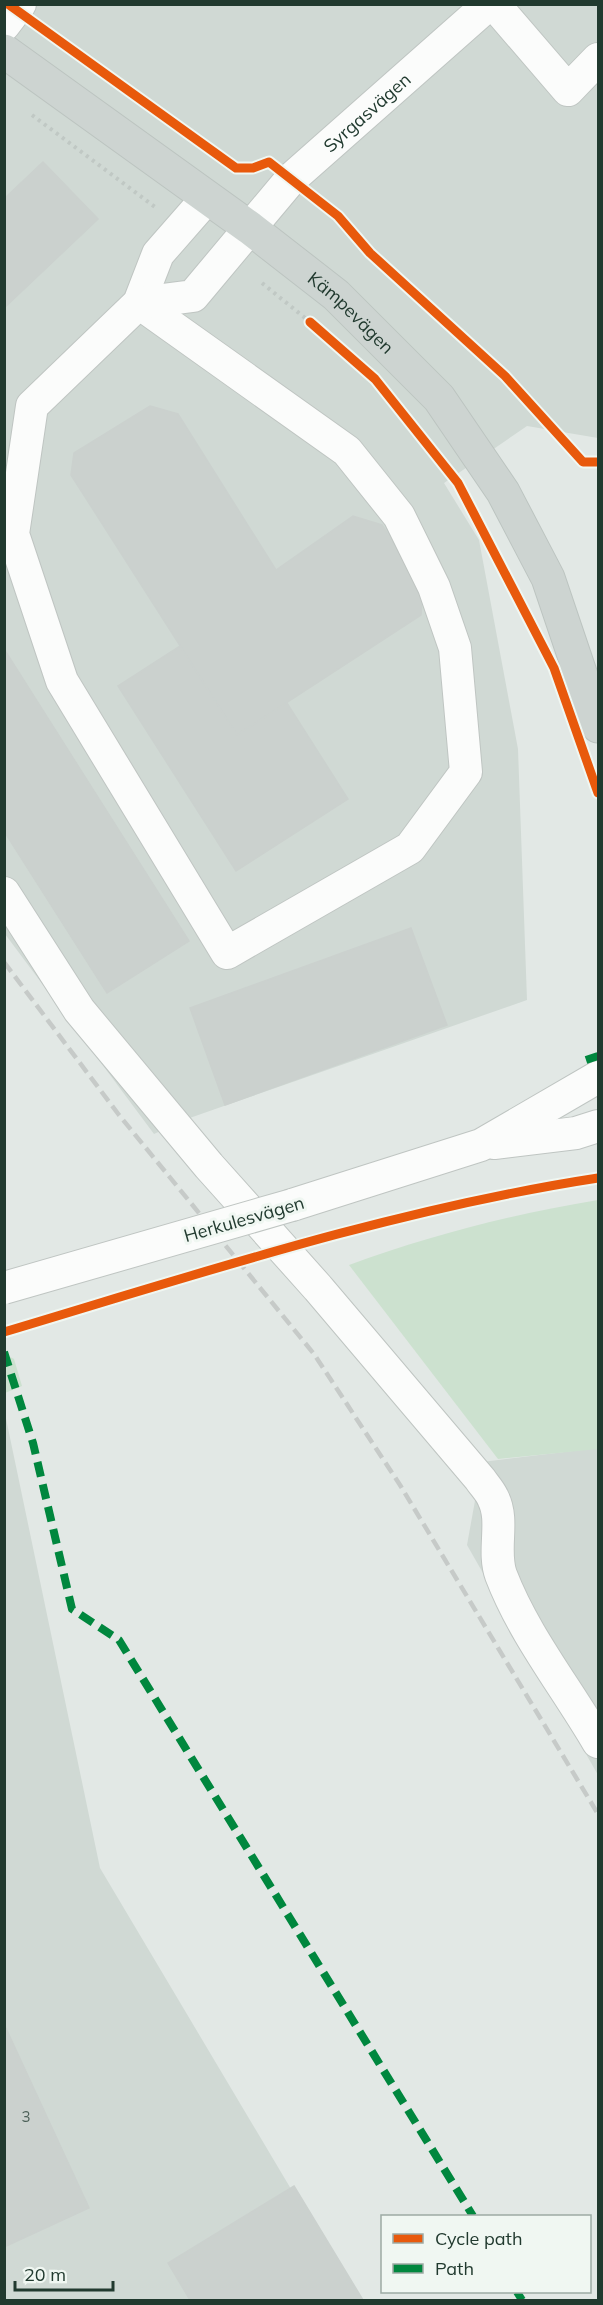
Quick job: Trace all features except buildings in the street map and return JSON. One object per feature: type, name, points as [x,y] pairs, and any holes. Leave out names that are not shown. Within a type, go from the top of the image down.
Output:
[{"type":"main road","name":"Kämpevägen","points":[[5,46],[336,295],[439,398],[503,492],[548,578],[582,672],[598,726]]},
{"type":"main road","name":"Kämpevägen","points":[[582,672],[598,709]]},
{"type":"street","points":[[5,46],[20,4]]},
{"type":"street","points":[[477,9],[568,90],[598,59]]},
{"type":"street","name":"Syrgasvägen","points":[[139,303],[193,296],[291,179],[477,9]]},
{"type":"street","points":[[139,303],[347,451],[399,516],[434,587],[455,648],[466,772],[410,848],[227,953],[62,681],[13,534],[32,406],[139,303],[158,254],[207,198]]},
{"type":"street","points":[[4,893],[87,1019],[209,1166],[357,1334],[493,1498],[498,1514],[497,1549],[500,1572],[520,1618],[598,1742]]},
{"type":"street","name":"Herkulesvägen","points":[[481,1145],[598,1077]]},
{"type":"street","name":"Herkulesvägen","points":[[4,1288],[292,1205],[481,1145],[576,1133],[598,1126]]},
{"type":"shaded area","points":[[5,5],[598,5],[598,438],[527,426],[444,483],[479,540],[518,749],[527,1000],[184,1120],[154,1134],[5,934]]},
{"type":"shaded area","points":[[4,1409],[100,1868],[357,2300],[5,2300]]},
{"type":"shaded area","points":[[598,1448],[598,1775],[467,1545],[482,1462]]},
{"type":"green space","points":[[598,1200],[598,1449],[498,1459],[349,1265],[472,1226]]},
{"type":"green space","points":[[5,1354],[14,1359],[22,1386],[5,1393]]},
{"type":"railway","points":[[4,962],[119,1115],[314,1354],[400,1485],[598,1814]]},
{"type":"marked path","points":[[586,1060],[598,1056]]},
{"type":"marked path","points":[[4,1352],[33,1443],[72,1609],[119,1640],[472,2215]]},
{"type":"marked path","points":[[518,2293],[522,2300]]},
{"type":"cycle path","points":[[8,4],[236,168],[253,168],[269,162],[338,216],[370,253],[505,376],[583,462],[598,462]]},
{"type":"cycle path","points":[[310,322],[375,379],[458,483],[554,668],[598,793]]},
{"type":"cycle path","points":[[4,1332],[299,1244],[448,1207],[598,1178]]}]
